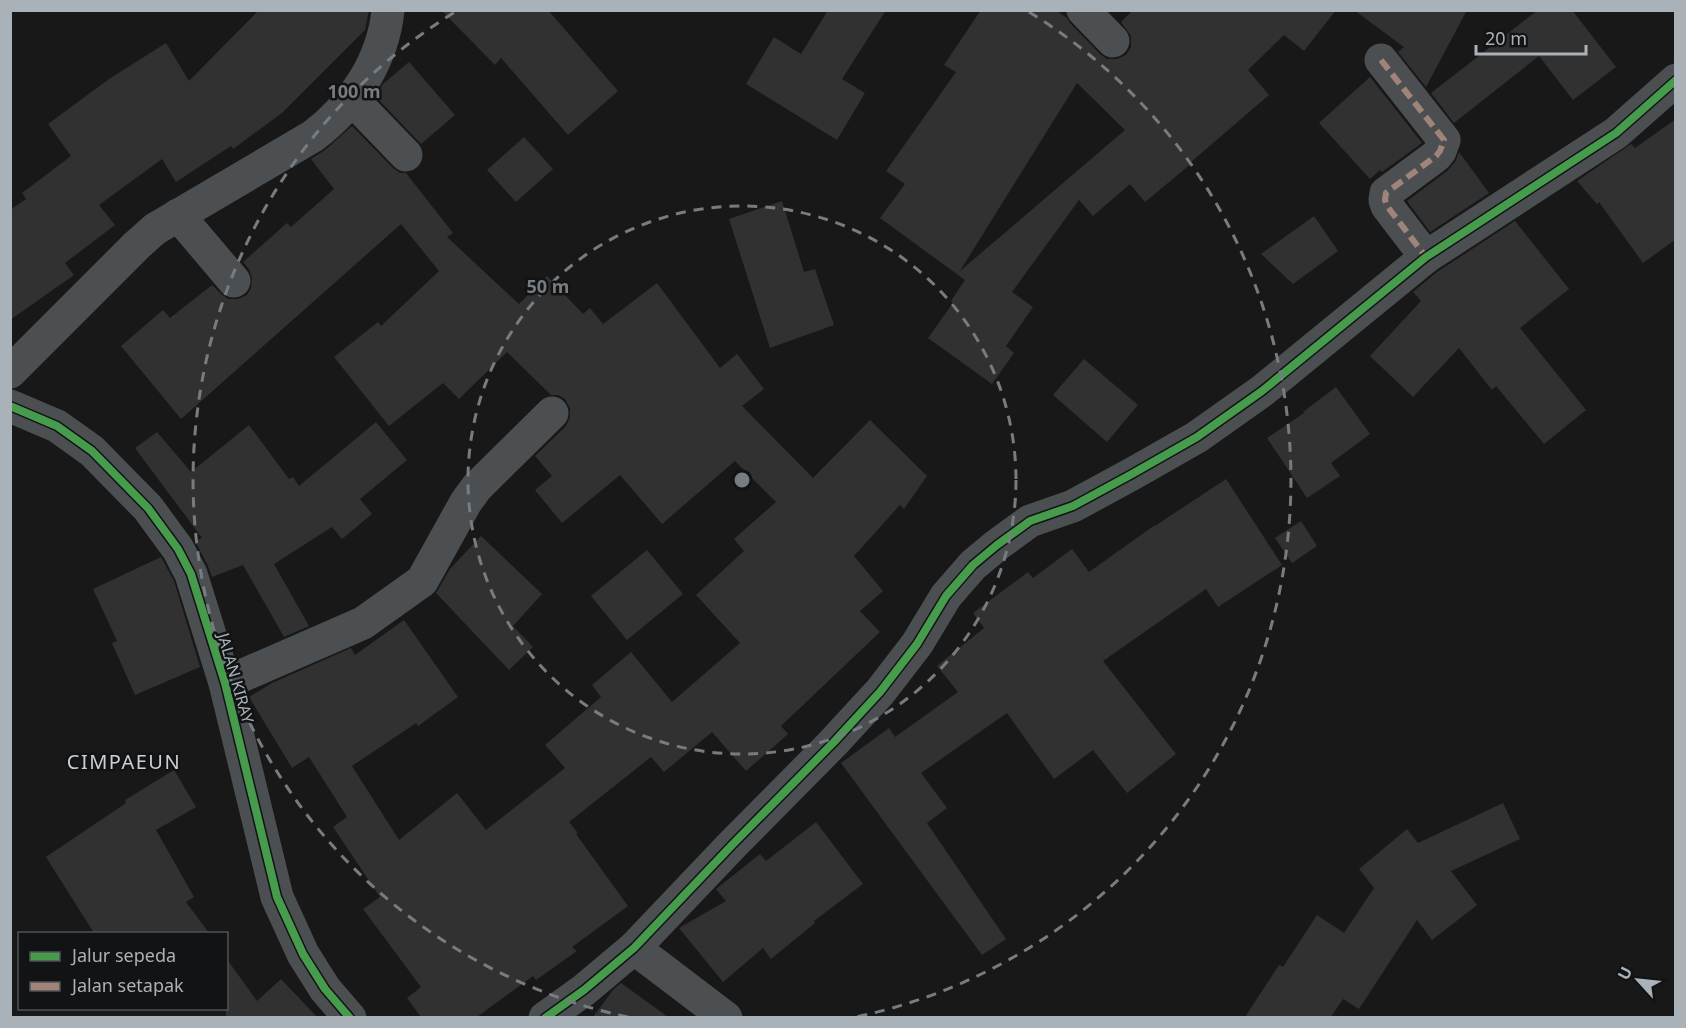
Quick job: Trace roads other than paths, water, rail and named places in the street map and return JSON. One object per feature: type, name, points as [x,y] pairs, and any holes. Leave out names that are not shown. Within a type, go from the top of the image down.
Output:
[{"type":"street","points":[[10,372],[137,245],[155,230],[327,126],[342,110],[370,70],[386,24],[388,10]]},
{"type":"street","points":[[1083,10],[1113,41]]},
{"type":"street","points":[[1381,60],[1444,140],[1436,156],[1386,193],[1387,206],[1426,257]]},
{"type":"street","points":[[545,1017],[584,990],[634,948],[833,742],[880,692],[917,644],[946,596],[973,565],[997,545],[1030,521],[1073,506],[1197,437],[1262,391],[1426,257],[1616,133],[1676,80]]},
{"type":"street","points":[[351,98],[406,155]]},
{"type":"street","points":[[178,215],[234,280]]},
{"type":"street","name":"JALAN KIRAY","points":[[10,406],[57,426],[92,451],[148,508],[178,549],[191,574],[225,683],[277,897],[303,954],[325,989],[350,1017]]},
{"type":"street","points":[[225,683],[363,623],[422,581],[466,502],[477,487],[552,413]]},
{"type":"street","points":[[634,948],[726,1017]]},
{"type":"district","name":"CIMPAEUN","points":[[124,762]]}]
